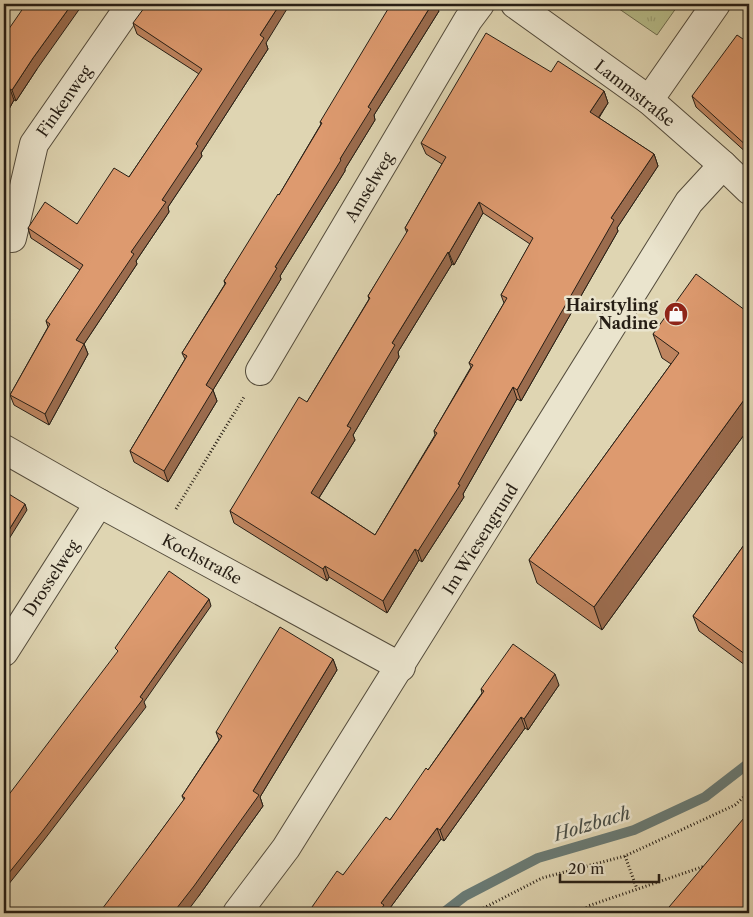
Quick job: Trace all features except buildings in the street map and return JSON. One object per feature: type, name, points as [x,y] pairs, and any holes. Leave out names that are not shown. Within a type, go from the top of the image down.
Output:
[{"type":"street","name":"Finkenweg","points":[[12,238],[34,144],[131,4]]},
{"type":"street","name":"Amselweg","points":[[260,371],[480,4]]},
{"type":"street","name":"Lammstraße","points":[[515,4],[649,100],[723,164],[749,190]]},
{"type":"street","points":[[649,100],[716,4]]},
{"type":"street","name":"Im Wiesengrund","points":[[236,913],[286,848],[401,667],[689,202],[723,164]]},
{"type":"street","name":"Kochstraße","points":[[4,449],[99,503],[401,667]]},
{"type":"street","name":"Drosselweg","points":[[4,652],[99,503]]},
{"type":"path","points":[[160,536],[260,371]]},
{"type":"path","points":[[474,913],[542,878],[625,856],[735,805],[749,792]]},
{"type":"path","points":[[625,856],[637,889]]},
{"type":"path","points":[[582,913],[588,906],[702,867],[709,872]]},
{"type":"green space","points":[[612,4],[679,4],[657,35]]},
{"type":"waterway","name":"Holzbach","points":[[443,913],[465,896],[538,858],[634,830],[705,797],[749,763]]},
{"type":"place","name":"Hairstyling Nadine","points":[[676,314]]}]
